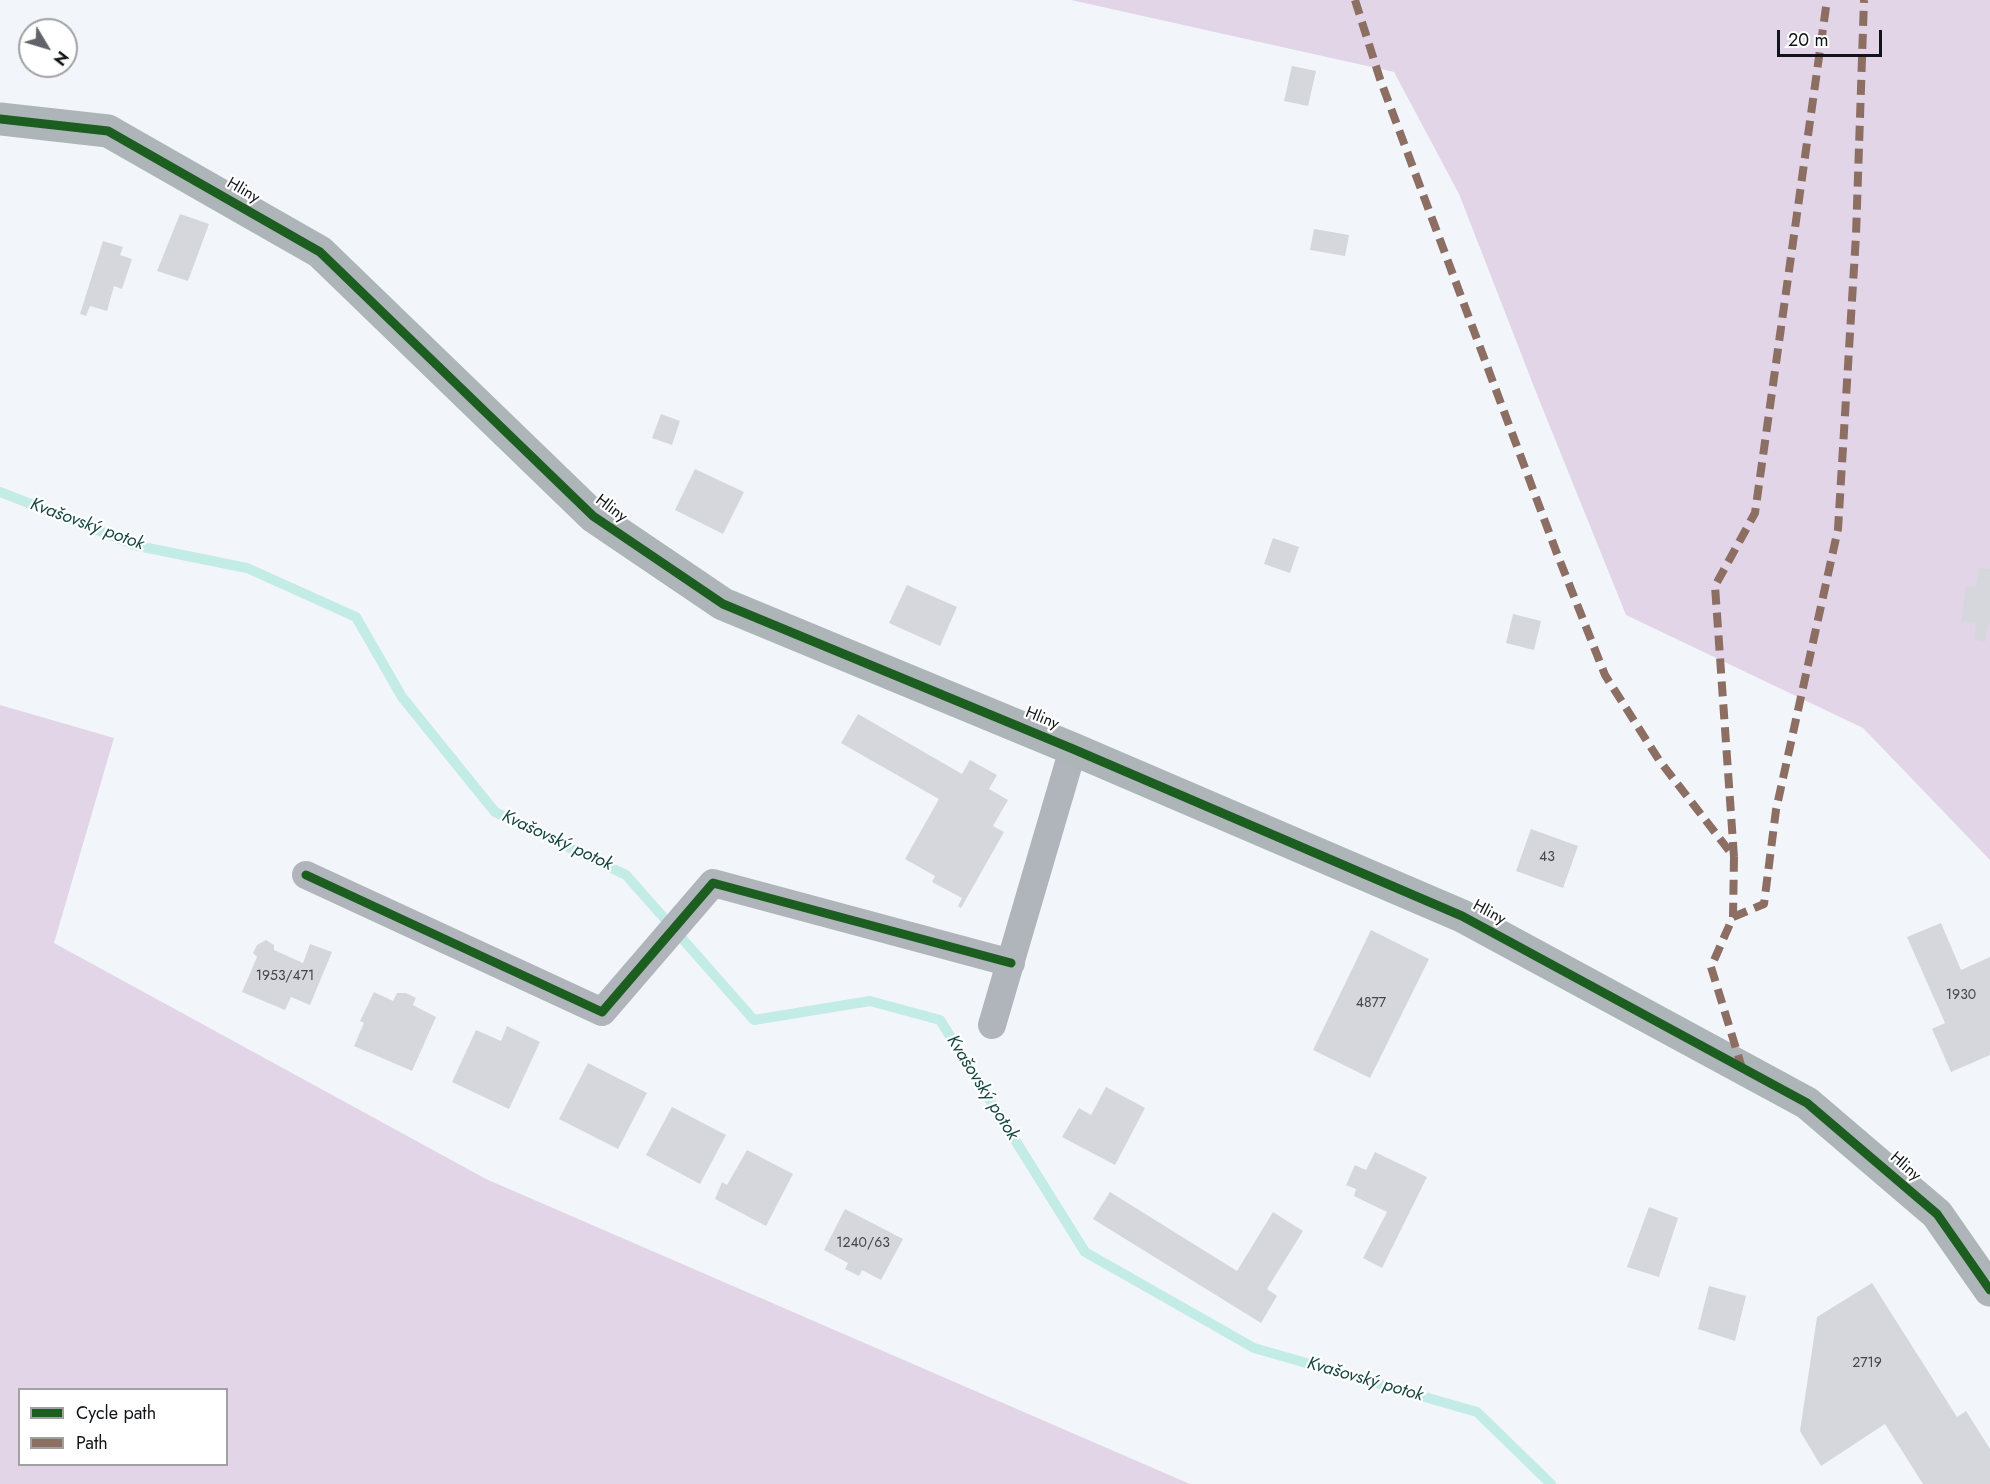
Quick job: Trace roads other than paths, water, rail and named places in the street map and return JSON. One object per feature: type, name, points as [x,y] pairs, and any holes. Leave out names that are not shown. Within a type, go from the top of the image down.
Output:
[{"type":"street","name":"Hliny","points":[[0,119],[108,131],[320,252],[593,516],[723,604],[1073,749],[1462,915],[1806,1103],[1937,1214],[1990,1290]]},
{"type":"street","points":[[992,1025],[1073,749]]},
{"type":"street","points":[[306,875],[602,1012],[713,883],[1011,963]]},
{"type":"waterway","name":"Kvašovský potok","points":[[0,492],[138,546],[247,568],[356,617],[402,697],[495,812],[626,875],[754,1020],[870,1001],[940,1020],[1085,1252],[1254,1348],[1477,1412],[1551,1484]]}]
